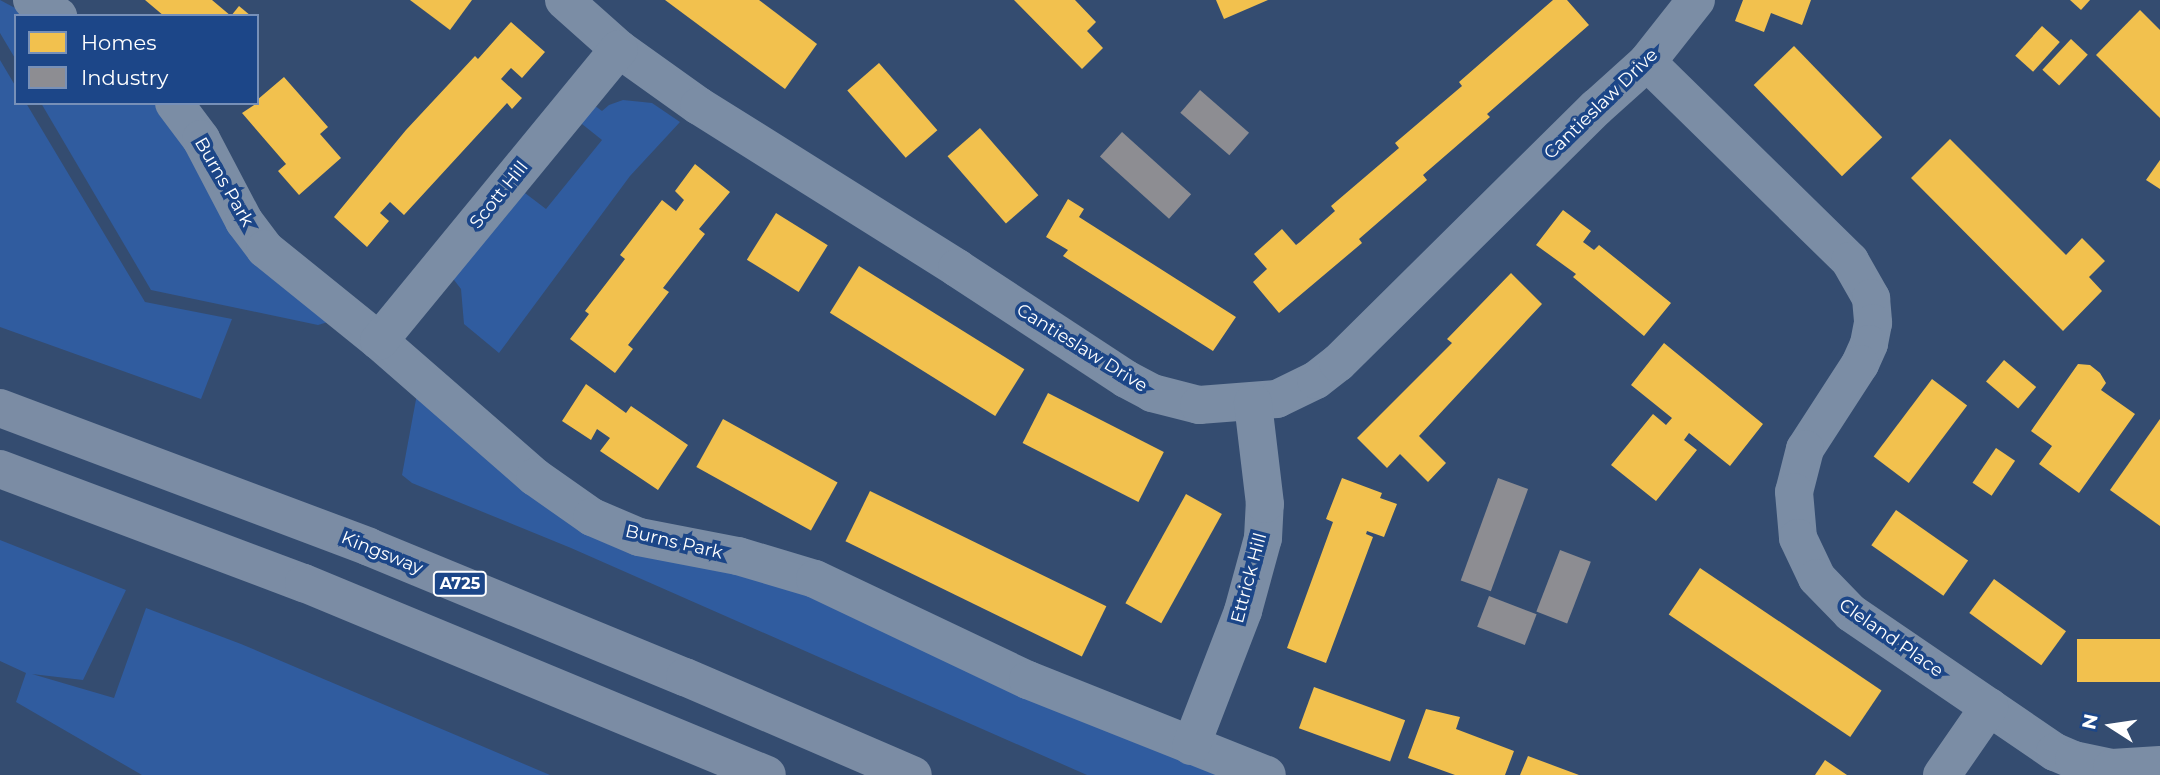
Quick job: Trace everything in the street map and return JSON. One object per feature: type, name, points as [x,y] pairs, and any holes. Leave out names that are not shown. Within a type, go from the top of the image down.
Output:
[{"type":"highway","name":"Kingsway","points":[[0,408],[381,552],[685,677],[913,775]]},
{"type":"highway","points":[[0,469],[304,583],[767,775]]},
{"type":"street","points":[[32,0],[55,14]]},
{"type":"street","name":"Cantieslaw Drive","points":[[564,0],[619,49],[699,106],[957,268],[1126,379],[1152,393],[1199,405],[1253,403],[1296,391],[1338,363],[1647,62],[1696,0]]},
{"type":"street","name":"Scott Hill","points":[[379,341],[619,49]]},
{"type":"street","name":"Cleland Place","points":[[1647,62],[1850,261],[1871,298],[1873,323],[1868,344],[1860,363],[1805,449],[1794,492],[1794,516],[1806,560],[1832,596],[1851,613],[2055,751],[2074,760],[2112,768],[2160,765]]},
{"type":"street","name":"Burns Park","points":[[176,105],[201,139],[244,221],[265,248],[379,341],[535,477],[592,517],[639,537],[738,556],[815,579],[1028,680],[1267,775]]},
{"type":"street","name":"Ettrick Hill","points":[[1191,746],[1242,611],[1263,538],[1265,504],[1253,403]]},
{"type":"street","points":[[1942,775],[1989,707]]},
{"type":"shaded area","points":[[0,0],[26,14],[14,14],[14,57],[0,33]]},
{"type":"shaded area","points":[[0,60],[14,84],[14,105],[27,105],[145,302],[232,319],[201,399],[0,327]]},
{"type":"shaded area","points":[[623,100],[652,103],[680,122],[630,176],[499,353],[464,324],[461,289],[451,276],[521,190],[546,209],[602,140],[577,120],[591,103],[602,111]]},
{"type":"shaded area","points":[[42,105],[158,105],[328,322],[318,325],[151,290]]},
{"type":"shaded area","points":[[417,394],[527,487],[788,586],[1224,775],[1087,775],[571,548],[412,483],[402,475]]},
{"type":"shaded area","points":[[0,540],[126,590],[83,680],[32,674],[114,698],[146,608],[241,644],[550,775],[142,775],[16,702],[26,673],[0,661]]},
{"type":"building: Homes","points":[[145,0],[212,0],[229,14],[162,14]]},
{"type":"building: Homes","points":[[410,0],[472,0],[450,30]]},
{"type":"building: Homes","points":[[665,0],[759,0],[817,44],[785,89]]},
{"type":"building: Homes","points":[[1014,0],[1075,0],[1096,22],[1087,31],[1103,48],[1082,69]]},
{"type":"building: Homes","points":[[1216,0],[1268,0],[1224,19]]},
{"type":"building: Homes","points":[[1553,0],[1567,0],[1589,25],[1487,114],[1490,117],[1423,175],[1427,180],[1359,239],[1362,243],[1279,313],[1253,282],[1267,269],[1254,254],[1282,229],[1296,245],[1300,242],[1335,211],[1331,206],[1399,148],[1395,143],[1462,86],[1459,82]]},
{"type":"building: Homes","points":[[1743,0],[1811,0],[1802,25],[1771,13],[1764,32],[1735,21]]},
{"type":"building: Homes","points":[[2070,0],[2090,0],[2081,10]]},
{"type":"building: Homes","points":[[239,6],[249,14],[233,14]]},
{"type":"building: Homes","points":[[2140,10],[2160,30],[2160,118],[2096,55]]},
{"type":"building: Homes","points":[[511,22],[545,52],[522,78],[511,68],[501,79],[522,98],[512,109],[507,103],[404,215],[390,202],[380,213],[389,221],[367,247],[334,217],[406,130],[475,56],[478,59]]},
{"type":"building: Homes","points":[[2042,26],[2060,42],[2033,72],[2015,56]]},
{"type":"building: Homes","points":[[2071,39],[2088,55],[2059,85],[2042,70]]},
{"type":"building: Homes","points":[[1794,46],[1882,137],[1842,176],[1754,85]]},
{"type":"building: Homes","points":[[879,63],[937,130],[906,158],[847,91]]},
{"type":"building: Homes","points":[[284,77],[328,127],[320,134],[341,158],[299,195],[278,171],[286,164],[242,113],[254,105],[259,105],[259,98]]},
{"type":"building: Homes","points":[[980,128],[1038,195],[1006,223],[948,156]]},
{"type":"building: Homes","points":[[1950,139],[2066,255],[2082,238],[2105,261],[2089,277],[2102,291],[2063,331],[1911,178]]},
{"type":"building: Homes","points":[[2160,160],[2160,189],[2146,180]]},
{"type":"building: Homes","points":[[695,164],[730,192],[699,229],[705,234],[663,288],[669,292],[628,345],[633,349],[615,373],[570,339],[589,314],[585,311],[625,259],[620,255],[662,200],[676,211],[684,200],[675,191]]},
{"type":"building: Homes","points":[[1068,199],[1084,209],[1079,217],[1236,317],[1213,351],[1063,256],[1068,250],[1046,237]]},
{"type":"building: Homes","points":[[1563,210],[1591,231],[1583,242],[1594,250],[1599,245],[1671,303],[1644,336],[1573,277],[1576,274],[1536,245]]},
{"type":"building: Homes","points":[[776,213],[828,245],[799,292],[747,260]]},
{"type":"building: Homes","points":[[859,266],[1024,369],[995,416],[830,313]]},
{"type":"building: Homes","points":[[1511,273],[1542,304],[1419,436],[1446,463],[1428,482],[1400,454],[1387,468],[1357,438],[1452,343],[1447,339]]},
{"type":"building: Homes","points":[[1664,343],[1763,424],[1730,466],[1689,433],[1684,440],[1697,450],[1656,501],[1611,465],[1653,414],[1666,425],[1672,418],[1631,385]]},
{"type":"building: Homes","points":[[2004,360],[2036,387],[2018,408],[1986,381]]},
{"type":"building: Homes","points":[[2078,364],[2090,365],[2100,373],[2106,383],[2101,390],[2135,414],[2079,493],[2039,464],[2052,446],[2031,431]]},
{"type":"building: Homes","points":[[1932,379],[1967,405],[1909,483],[1874,456]]},
{"type":"building: Homes","points":[[586,384],[626,413],[631,406],[688,445],[658,490],[600,451],[610,438],[597,429],[591,440],[562,421]]},
{"type":"building: Homes","points":[[1048,393],[1164,452],[1138,502],[1023,443]]},
{"type":"building: Homes","points":[[723,419],[838,483],[811,531],[696,467]]},
{"type":"building: Homes","points":[[2160,419],[2160,526],[2110,490]]},
{"type":"building: Homes","points":[[1996,448],[2015,461],[1992,496],[1973,483]]},
{"type":"building: Homes","points":[[1342,478],[1382,493],[1380,498],[1397,504],[1384,537],[1367,531],[1366,534],[1373,537],[1326,663],[1287,648],[1333,522],[1326,519]]},
{"type":"building: Homes","points":[[870,491],[1106,606],[1082,657],[845,541]]},
{"type":"building: Homes","points":[[1186,494],[1222,514],[1161,623],[1125,603]]},
{"type":"building: Homes","points":[[1896,510],[1968,560],[1943,596],[1871,545]]},
{"type":"building: Homes","points":[[1700,568],[1882,690],[1850,737],[1669,614]]},
{"type":"building: Homes","points":[[1994,579],[2066,631],[2041,665],[1969,613]]},
{"type":"building: Homes","points":[[2077,639],[2160,639],[2160,682],[2077,682]]},
{"type":"building: Homes","points":[[1314,687],[1405,720],[1390,762],[1299,728]]},
{"type":"building: Homes","points":[[1426,709],[1460,717],[1456,729],[1514,751],[1505,775],[1455,775],[1408,758]]},
{"type":"building: Homes","points":[[1528,756],[1579,775],[1520,775]]},
{"type":"building: Homes","points":[[1825,760],[1847,775],[1815,775]]},
{"type":"building: Industry","points":[[1200,90],[1249,133],[1229,155],[1180,113]]},
{"type":"building: Industry","points":[[1122,132],[1191,194],[1169,219],[1100,157]]},
{"type":"building: Industry","points":[[1498,478],[1528,489],[1491,591],[1461,580]]},
{"type":"building: Industry","points":[[1560,550],[1591,562],[1567,623],[1536,612]]},
{"type":"building: Industry","points":[[1489,596],[1537,614],[1525,645],[1477,627]]}]
